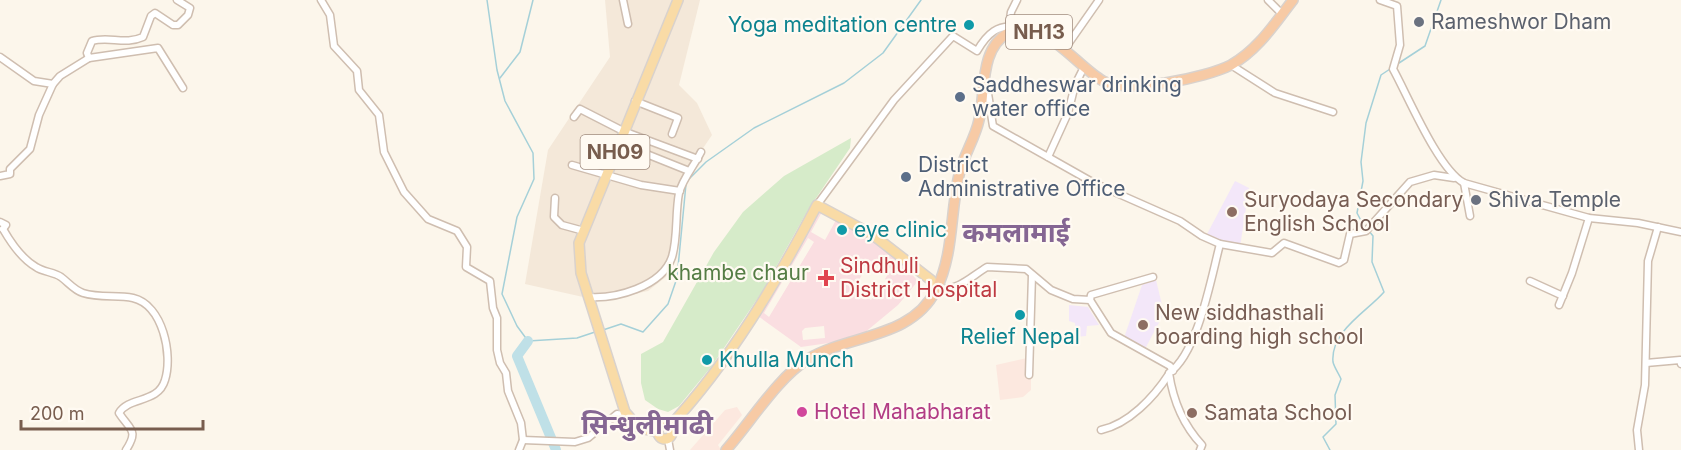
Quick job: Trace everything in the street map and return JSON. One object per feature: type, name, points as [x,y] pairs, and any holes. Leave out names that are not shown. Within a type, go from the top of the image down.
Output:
[{"type":"highway","name":"NH13","points":[[726,450],[785,380],[807,359],[913,318],[928,304],[937,289],[947,261],[959,174],[979,121],[993,46],[1013,27],[1035,30],[1104,81],[1132,88],[1179,80],[1231,65],[1258,43],[1293,0]]},
{"type":"main road","name":"NH09","points":[[627,416],[581,273],[579,243],[678,0]]},
{"type":"main road","points":[[658,432],[662,426],[670,426],[701,393],[756,313],[791,256],[817,205],[873,235],[931,280],[937,289]]},
{"type":"main road","points":[[627,416],[639,428],[658,432]]},
{"type":"main road","points":[[658,432],[661,438],[668,439],[673,433],[670,426]]},
{"type":"street","points":[[89,58],[87,53],[92,41],[99,39],[124,41],[143,37],[151,16],[155,13],[173,25],[178,25],[188,15],[190,8],[177,0]]},
{"type":"street","points":[[321,0],[330,15],[334,46],[357,71],[359,90],[379,115],[384,152],[404,192],[428,219],[457,231],[467,247],[466,267],[490,281],[493,308],[497,318],[496,350],[506,373],[508,391],[526,440]]},
{"type":"street","points":[[623,0],[628,24]]},
{"type":"street","points":[[817,205],[894,100],[953,36],[977,51],[985,38],[995,29],[1013,27],[1011,12],[1017,0]]},
{"type":"street","points":[[1064,50],[1099,0]]},
{"type":"street","points":[[1268,0],[1282,14]]},
{"type":"street","points":[[1380,0],[1397,6]]},
{"type":"street","points":[[1401,0],[1397,6],[1400,45],[1393,69],[1454,178]]},
{"type":"street","points":[[0,176],[10,174],[10,169],[30,149],[39,115],[53,84],[60,75],[89,58],[158,48],[183,88]]},
{"type":"street","points":[[0,57],[34,81],[53,84]]},
{"type":"street","points":[[1231,65],[1275,93],[1333,112]]},
{"type":"street","points":[[1048,157],[1068,113],[1075,85],[1084,67]]},
{"type":"street","points":[[985,82],[988,86],[988,106],[993,126],[1094,183],[1180,221],[1220,244],[1272,254],[1284,243],[1340,263],[1344,260],[1350,234],[1366,231],[1410,182],[1434,176],[1454,178],[1464,183],[1589,218],[1681,232]]},
{"type":"street","points":[[635,101],[678,118],[672,134]]},
{"type":"street","points":[[574,117],[580,109],[623,131],[675,151],[700,156],[689,171],[680,191],[672,258],[665,269],[651,281],[621,294],[588,297]]},
{"type":"street","points":[[619,143],[689,171]]},
{"type":"street","points":[[670,163],[675,151]]},
{"type":"street","points":[[572,165],[641,185],[680,191]]},
{"type":"street","points":[[1464,183],[1470,216]]},
{"type":"street","points":[[555,198],[554,217],[562,225],[584,231]]},
{"type":"street","points":[[1559,305],[1589,218]]},
{"type":"street","points":[[0,222],[6,225],[2,228],[24,258],[36,268],[60,276],[84,293],[136,298],[146,304],[160,320],[165,343],[165,381],[155,395],[123,406],[119,413],[133,430],[133,437],[126,450]]},
{"type":"street","points":[[1639,450],[1637,430],[1646,363],[1648,261],[1658,228]]},
{"type":"street","points":[[1101,430],[1113,427],[1138,409],[1179,366],[1195,330],[1220,244]]},
{"type":"street","points":[[937,289],[951,290],[967,282],[987,267],[1026,269],[1051,290],[1073,298],[1090,300]]},
{"type":"street","points":[[1029,375],[1032,275]]},
{"type":"street","points":[[1090,300],[1091,295],[1153,277]]},
{"type":"street","points":[[1530,281],[1563,296]]},
{"type":"street","points":[[1090,300],[1111,333],[1170,366],[1172,396],[1191,434],[1202,445],[1200,450]]},
{"type":"street","points":[[1646,363],[1680,360],[1681,364]]},
{"type":"street","points":[[526,440],[575,442],[588,438],[617,414],[627,416]]},
{"type":"street","points":[[668,439],[670,450]]},
{"type":"street","points":[[520,449],[526,440]]},
{"type":"shaded area","points":[[605,0],[700,0],[679,85],[697,103],[712,135],[678,185],[672,272],[648,291],[601,301],[525,284],[548,150],[610,57]]},
{"type":"shaded area","name":"Suryodaya Secondary English School","points":[[1235,181],[1249,188],[1240,247],[1206,236]]},
{"type":"shaded area","name":"Sindhuli District Hospital","points":[[821,209],[861,232],[902,264],[918,281],[898,305],[857,339],[801,347],[758,316]],"holes":[[[822,212],[836,220],[825,240],[811,232]],[[808,238],[814,242],[769,317],[764,313]],[[871,261],[883,269],[886,265],[891,269],[885,279],[891,283],[888,289],[881,285],[871,300],[865,296],[869,291],[857,283],[865,270],[862,268]],[[824,326],[825,338],[803,340],[802,331],[805,328]]]},
{"type":"shaded area","name":"New siddhasthali boarding high school","points":[[1156,280],[1164,313],[1145,349],[1124,338],[1142,285]]},
{"type":"shaded area","points":[[1069,305],[1088,307],[1099,325],[1087,326],[1086,336],[1076,337],[1075,323],[1069,321]]},
{"type":"shaded area","points":[[1031,357],[1031,390],[1023,397],[1000,400],[996,365]]},
{"type":"shaded area","points":[[737,407],[742,415],[718,445],[721,450],[690,450],[725,410]]},
{"type":"green space","name":"khambe chaur","points":[[851,138],[850,148],[808,210],[762,292],[711,367],[679,406],[668,412],[658,409],[645,400],[641,383],[641,354],[663,342],[714,252],[743,212],[784,176]]},
{"type":"waterway","points":[[487,0],[497,70],[505,101],[533,153],[534,179],[517,217],[502,294],[517,326],[528,341],[577,338],[595,332]]},
{"type":"waterway","points":[[500,78],[520,52],[533,0]]},
{"type":"waterway","points":[[688,180],[706,162],[754,128],[844,83],[883,53],[921,0]]},
{"type":"waterway","points":[[1399,63],[1425,46],[1441,0]]},
{"type":"waterway","points":[[1365,228],[1357,213],[1363,181],[1361,162],[1366,123],[1381,75],[1390,69]]},
{"type":"waterway","points":[[603,330],[621,324],[643,332],[668,304],[677,278],[686,184]]},
{"type":"waterway","points":[[1330,450],[1323,437],[1336,424],[1335,395],[1341,379],[1333,362],[1337,341],[1351,323],[1384,292],[1372,262],[1373,236],[1369,231]]},
{"type":"waterway","points":[[528,341],[517,356],[556,450]]},
{"type":"place","name":"Rameshwor Dham","points":[[1419,22]]},
{"type":"place","name":"Yoga meditation centre","points":[[969,25]]},
{"type":"place","name":"Saddheswar drinking water office","points":[[960,97]]},
{"type":"place","name":"District Administrative Office","points":[[906,177]]},
{"type":"place","name":"Shiva Temple","points":[[1476,200]]},
{"type":"place","name":"Suryodaya Secondary English School","points":[[1232,212]]},
{"type":"place","name":"eye clinic","points":[[842,230]]},
{"type":"place","name":"Sindhuli District Hospital","points":[[826,278]]},
{"type":"place","name":"Relief Nepal","points":[[1020,315]]},
{"type":"place","name":"New siddhasthali boarding high school","points":[[1143,325]]},
{"type":"place","name":"Khulla Munch","points":[[707,360]]},
{"type":"place","name":"Hotel Mahabharat","points":[[802,412]]},
{"type":"place","name":"Samata School","points":[[1192,413]]},
{"type":"district","name":"कमलामाई","points":[[1016,233]]},
{"type":"district","name":"सिन्धुलीमाढी","points":[[647,425]]}]
